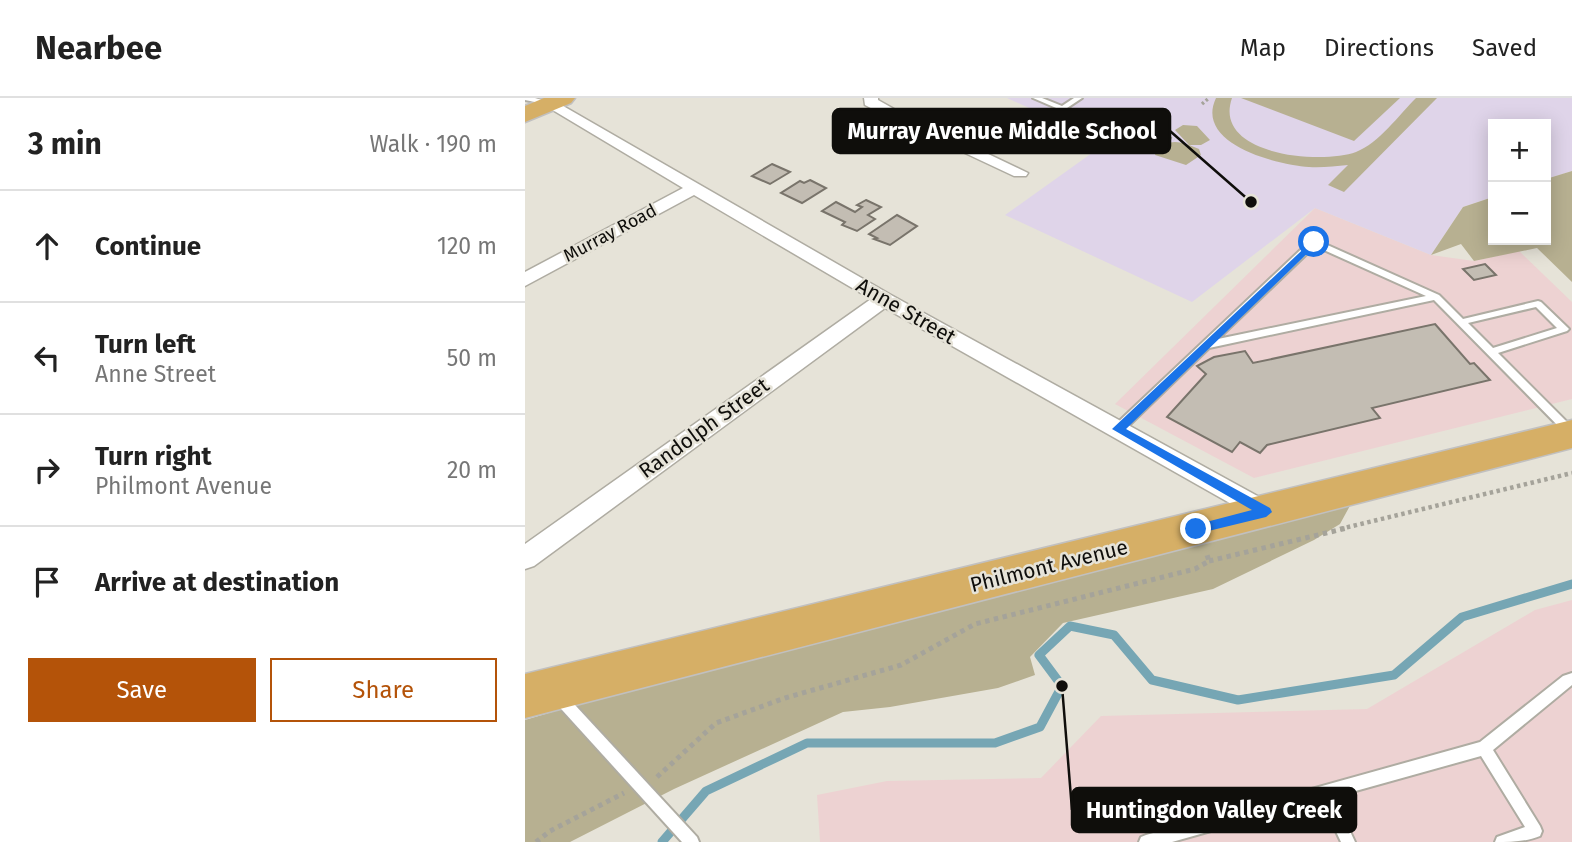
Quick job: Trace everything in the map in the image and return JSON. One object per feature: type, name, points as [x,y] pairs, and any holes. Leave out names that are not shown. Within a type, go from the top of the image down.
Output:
[{"type":"main road","points":[[525,114],[557,101]]},
{"type":"main road","name":"Philmont Avenue","points":[[538,692],[1572,434]]},
{"type":"street","points":[[871,98],[870,102],[889,113],[1020,173]]},
{"type":"street","name":"Anne Street","points":[[557,101],[884,299],[1266,512]]},
{"type":"street","name":"Murray Road","points":[[525,280],[696,187]]},
{"type":"street","name":"Randolph Street","points":[[525,558],[884,299]]},
{"type":"lane","points":[[1035,98],[1138,140]]},
{"type":"lane","points":[[1062,109],[1079,98]]},
{"type":"lane","points":[[525,99],[557,101]]},
{"type":"lane","points":[[1118,429],[1314,242],[1436,297],[1572,434]]},
{"type":"lane","points":[[1206,345],[1436,297]]},
{"type":"lane","points":[[1461,322],[1538,304],[1564,329],[1491,352]]},
{"type":"lane","points":[[1146,842],[1483,748],[1567,680],[1572,679]]},
{"type":"lane","points":[[538,692],[640,785],[692,842]]},
{"type":"lane","points":[[1483,748],[1535,831],[1502,842]]},
{"type":"lane","points":[[1324,792],[1348,842]]},
{"type":"path","points":[[1202,104],[1209,98]]},
{"type":"path","points":[[1151,130],[1174,140]]},
{"type":"path","points":[[536,842],[550,831],[660,775],[716,723],[785,698],[901,665],[975,624],[1195,569],[1209,561],[1572,473]]},
{"type":"path","points":[[1205,547],[1209,561]]},
{"type":"shaded area","points":[[1007,98],[1572,98],[1572,171],[1551,177],[1551,119],[1488,119],[1488,199],[1463,207],[1431,255],[1315,208],[1192,302],[1005,215],[1106,143]]},
{"type":"shaded area","points":[[1216,98],[1232,98],[1230,117],[1238,132],[1253,144],[1296,156],[1319,157],[1340,156],[1364,148],[1381,135],[1416,98],[1437,98],[1344,192],[1328,185],[1348,165],[1314,167],[1278,162],[1242,149],[1227,140],[1217,128],[1212,114]]},
{"type":"shaded area","points":[[1241,98],[1400,98],[1354,141]]},
{"type":"shaded area","points":[[1183,125],[1197,126],[1210,140],[1201,145],[1189,145],[1175,130]]},
{"type":"shaded area","points":[[1168,143],[1199,149],[1201,155],[1186,165],[1155,155],[1156,151]]},
{"type":"shaded area","points":[[1572,171],[1572,282],[1537,248],[1474,261],[1461,244],[1431,255],[1463,207],[1488,199],[1488,245],[1551,245],[1551,177]]},
{"type":"shaded area","points":[[1315,208],[1431,255],[1474,261],[1519,251],[1572,302],[1572,399],[1254,478],[1115,404]]},
{"type":"shaded area","points":[[1352,502],[1340,524],[1314,540],[1213,589],[1063,623],[1030,657],[1035,675],[998,688],[890,707],[843,712],[674,789],[570,842],[525,842],[525,720],[698,669]]},
{"type":"shaded area","points":[[1572,600],[1572,842],[820,842],[817,795],[887,781],[1041,778],[1101,716],[1367,709],[1535,610]]},
{"type":"building","points":[[772,164],[790,172],[770,184],[752,176]]},
{"type":"building","points":[[810,180],[826,188],[802,203],[781,193],[800,181],[804,183]]},
{"type":"building","points":[[866,200],[881,207],[868,215],[875,219],[857,231],[842,225],[845,222],[822,211],[836,202],[855,212],[862,207],[857,205]]},
{"type":"building","points":[[897,215],[917,226],[890,245],[874,239],[877,238],[869,234]]},
{"type":"building","points":[[1485,264],[1496,275],[1474,280],[1463,269]]},
{"type":"building","points":[[1435,324],[1470,364],[1474,363],[1490,380],[1372,408],[1380,418],[1267,445],[1260,453],[1240,442],[1232,452],[1167,417],[1206,374],[1197,366],[1214,357],[1245,351],[1253,363]]},
{"type":"waterway","points":[[662,842],[706,791],[807,743],[995,743],[1040,727],[1062,686],[1039,655],[1070,626],[1114,635],[1152,680],[1238,700],[1394,675],[1462,617],[1572,584]]},
{"type":"place","name":"Murray Avenue Middle School","points":[[1251,202]]},
{"type":"place","name":"Huntingdon Valley Creek","points":[[1062,686]]},
{"type":"route","points":[[1196,529],[1266,512],[1118,429],[1314,242]]}]
